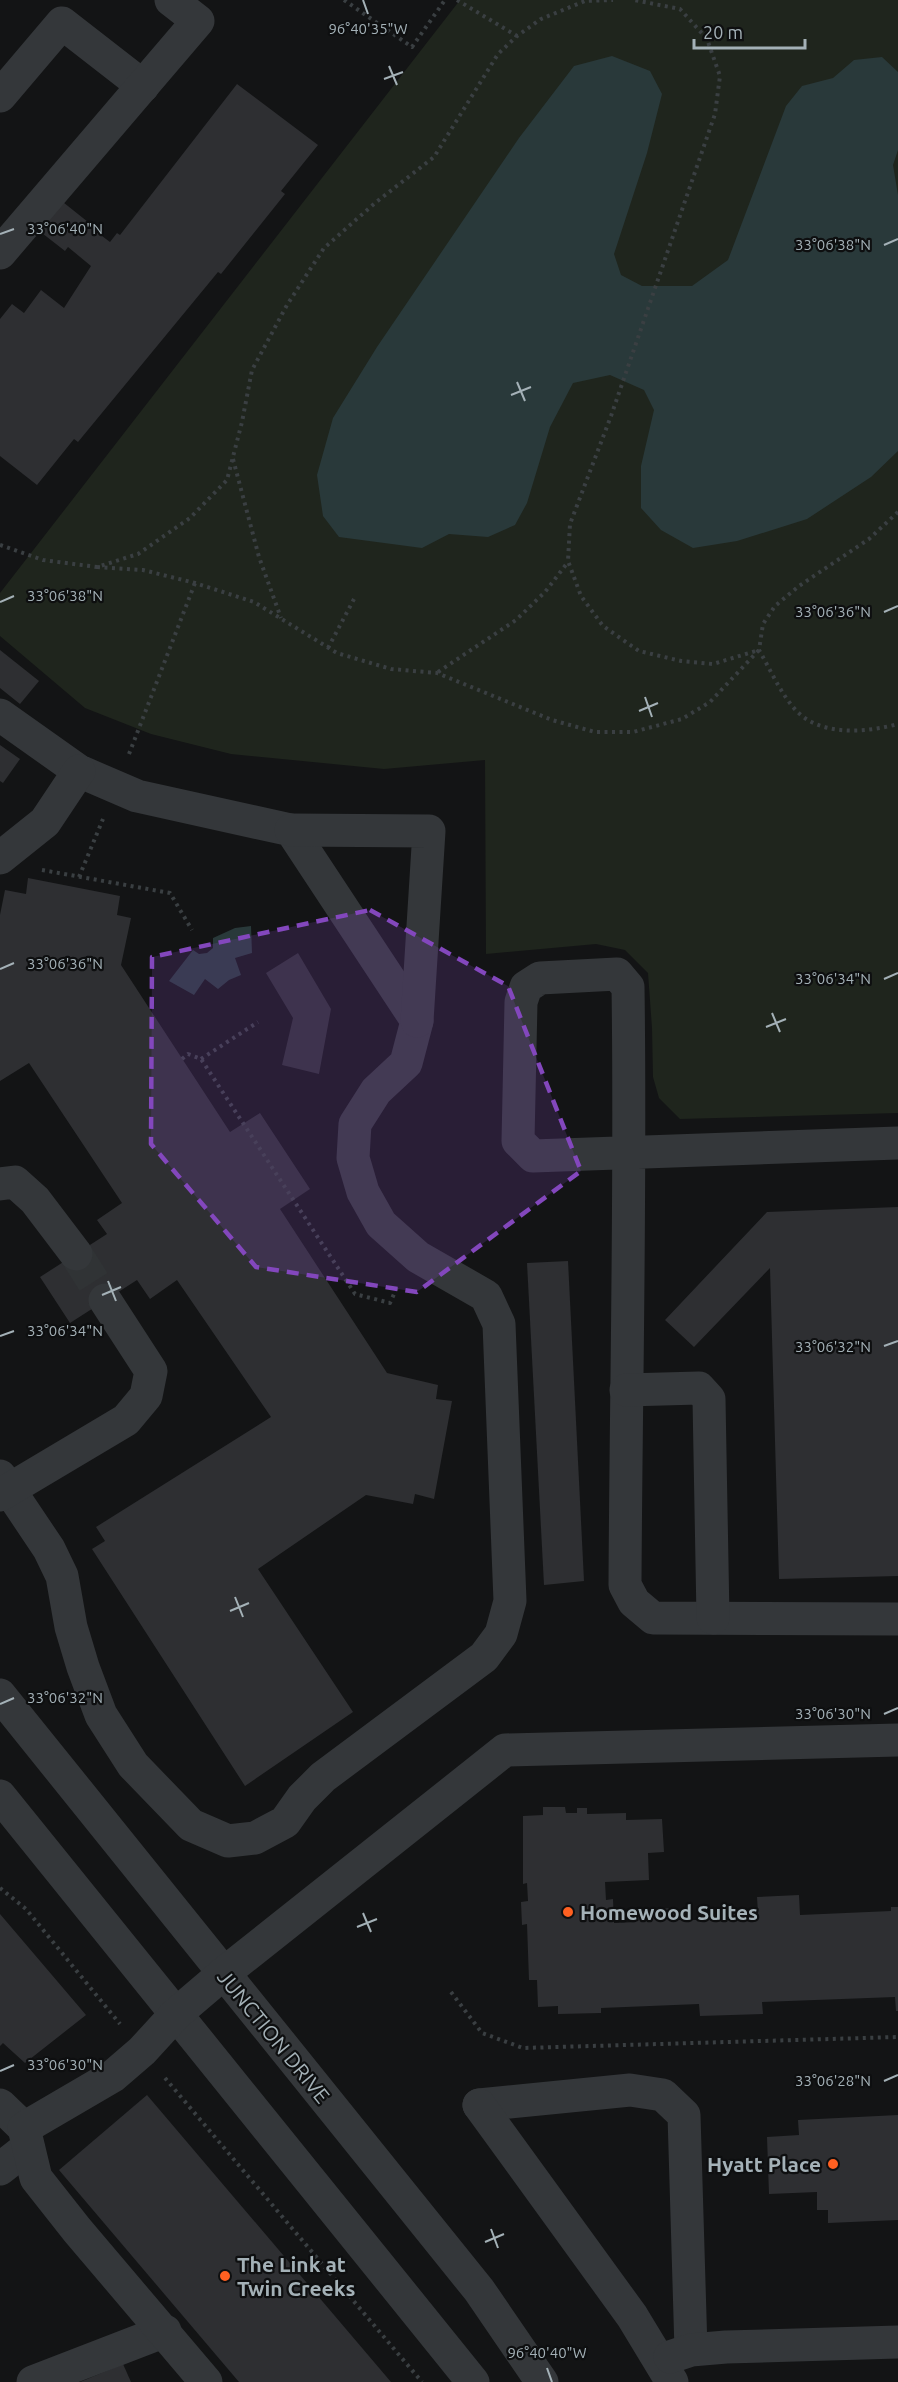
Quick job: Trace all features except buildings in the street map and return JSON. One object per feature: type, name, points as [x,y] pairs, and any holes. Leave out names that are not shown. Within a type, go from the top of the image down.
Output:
[{"type":"street","points":[[0,253],[198,21],[171,0]]},
{"type":"street","points":[[0,96],[62,23],[143,86]]},
{"type":"street","points":[[0,715],[79,771],[137,796],[291,830],[429,831],[417,1021],[406,1063],[376,1091],[355,1124],[353,1158],[363,1192],[381,1224],[418,1257],[486,1296],[499,1324],[510,1601],[501,1634],[484,1657],[323,1777],[302,1798],[285,1822],[255,1838],[228,1841],[191,1826],[134,1765],[101,1715],[71,1627],[62,1576],[49,1550],[3,1487],[126,1420],[146,1396],[151,1371],[105,1300]]},
{"type":"street","points":[[0,858],[45,822],[79,771]]},
{"type":"street","points":[[291,830],[417,1021]]},
{"type":"street","points":[[898,1143],[630,1151],[533,1156],[518,1141],[520,1002],[526,987],[540,978],[617,974],[628,987],[630,1151],[625,1585],[634,1602],[653,1618],[898,1619]]},
{"type":"street","points":[[0,1184],[15,1182],[35,1200],[76,1254]]},
{"type":"street","points":[[626,1390],[699,1388],[709,1399],[713,1618]]},
{"type":"street","name":"JUNCTION DRIVE","points":[[0,1695],[479,2290],[542,2382]]},
{"type":"street","points":[[0,2169],[26,2137],[113,2076],[141,2051],[176,2014],[223,1974],[505,1750],[898,1740]]},
{"type":"street","points":[[0,1796],[473,2382]]},
{"type":"street","points":[[691,2350],[684,2115],[663,2095],[630,2090],[479,2105],[632,2316],[666,2371],[691,2350],[898,2342]]},
{"type":"street","points":[[0,2105],[26,2137],[36,2178],[206,2382]]},
{"type":"street","points":[[33,2382],[165,2331]]},
{"type":"path","points":[[344,0],[412,47],[445,0]]},
{"type":"path","points":[[457,0],[517,36]]},
{"type":"path","points":[[97,567],[138,554],[190,518],[227,480],[252,370],[287,305],[324,248],[375,203],[434,157],[498,54],[517,36],[541,19],[585,1],[613,0]]},
{"type":"path","points":[[634,0],[680,9],[707,39],[720,76],[715,114],[611,416],[570,524],[568,561],[581,596],[603,626],[639,651],[681,661],[713,664],[759,650]]},
{"type":"path","points":[[233,458],[260,557],[281,618]]},
{"type":"path","points":[[0,545],[43,560],[142,570],[195,583],[254,602],[338,654],[391,669],[437,673],[552,720],[595,732],[633,732],[682,719],[710,702],[759,650],[764,624],[775,606],[798,586],[869,539],[898,512]]},
{"type":"path","points":[[437,673],[516,620],[545,592],[568,561]]},
{"type":"path","points":[[79,877],[195,583]]},
{"type":"path","points":[[328,648],[354,599]]},
{"type":"path","points":[[759,650],[794,709],[820,727],[847,731],[884,728],[898,723]]},
{"type":"path","points":[[34,868],[170,893],[192,930]]},
{"type":"path","points":[[201,1059],[258,1022]]},
{"type":"path","points":[[182,1059],[188,1054],[201,1059],[355,1294],[390,1303],[399,1284]]},
{"type":"path","points":[[0,1888],[26,1909],[141,2051],[422,2382]]},
{"type":"path","points":[[452,1992],[482,2033],[523,2048],[898,2037]]},
{"type":"highlighted area","points":[[370,910],[508,986],[581,1171],[417,1292],[256,1267],[151,1144],[152,957]]},
{"type":"shaded area","points":[[460,0],[898,0],[898,1113],[680,1119],[659,1098],[653,1077],[648,973],[625,950],[596,944],[486,954],[485,760],[384,769],[231,754],[151,734],[85,708],[0,636],[0,593]]},
{"type":"shaded area","points":[[612,56],[650,71],[662,94],[647,153],[614,254],[621,275],[642,286],[692,286],[728,260],[786,106],[802,86],[833,78],[854,60],[882,57],[898,72],[898,150],[893,165],[898,195],[898,451],[871,477],[807,519],[737,541],[693,548],[661,530],[641,508],[641,466],[654,410],[644,390],[610,375],[573,383],[550,427],[527,503],[515,525],[488,537],[449,534],[422,548],[339,537],[323,516],[317,475],[333,418],[377,347],[519,138],[574,66]]},
{"type":"shaded area","points":[[251,926],[252,953],[235,958],[241,975],[229,980],[218,989],[205,979],[194,995],[169,981],[193,950],[199,954],[207,953],[213,948],[213,938],[235,928]]},
{"type":"tunnel","points":[[76,1254],[105,1300]]},
{"type":"place","name":"Homewood Suites","points":[[568,1912]]},
{"type":"place","name":"Hyatt Place","points":[[833,2164]]},
{"type":"place","name":"The Link at Twin Creeks","points":[[225,2276]]}]
